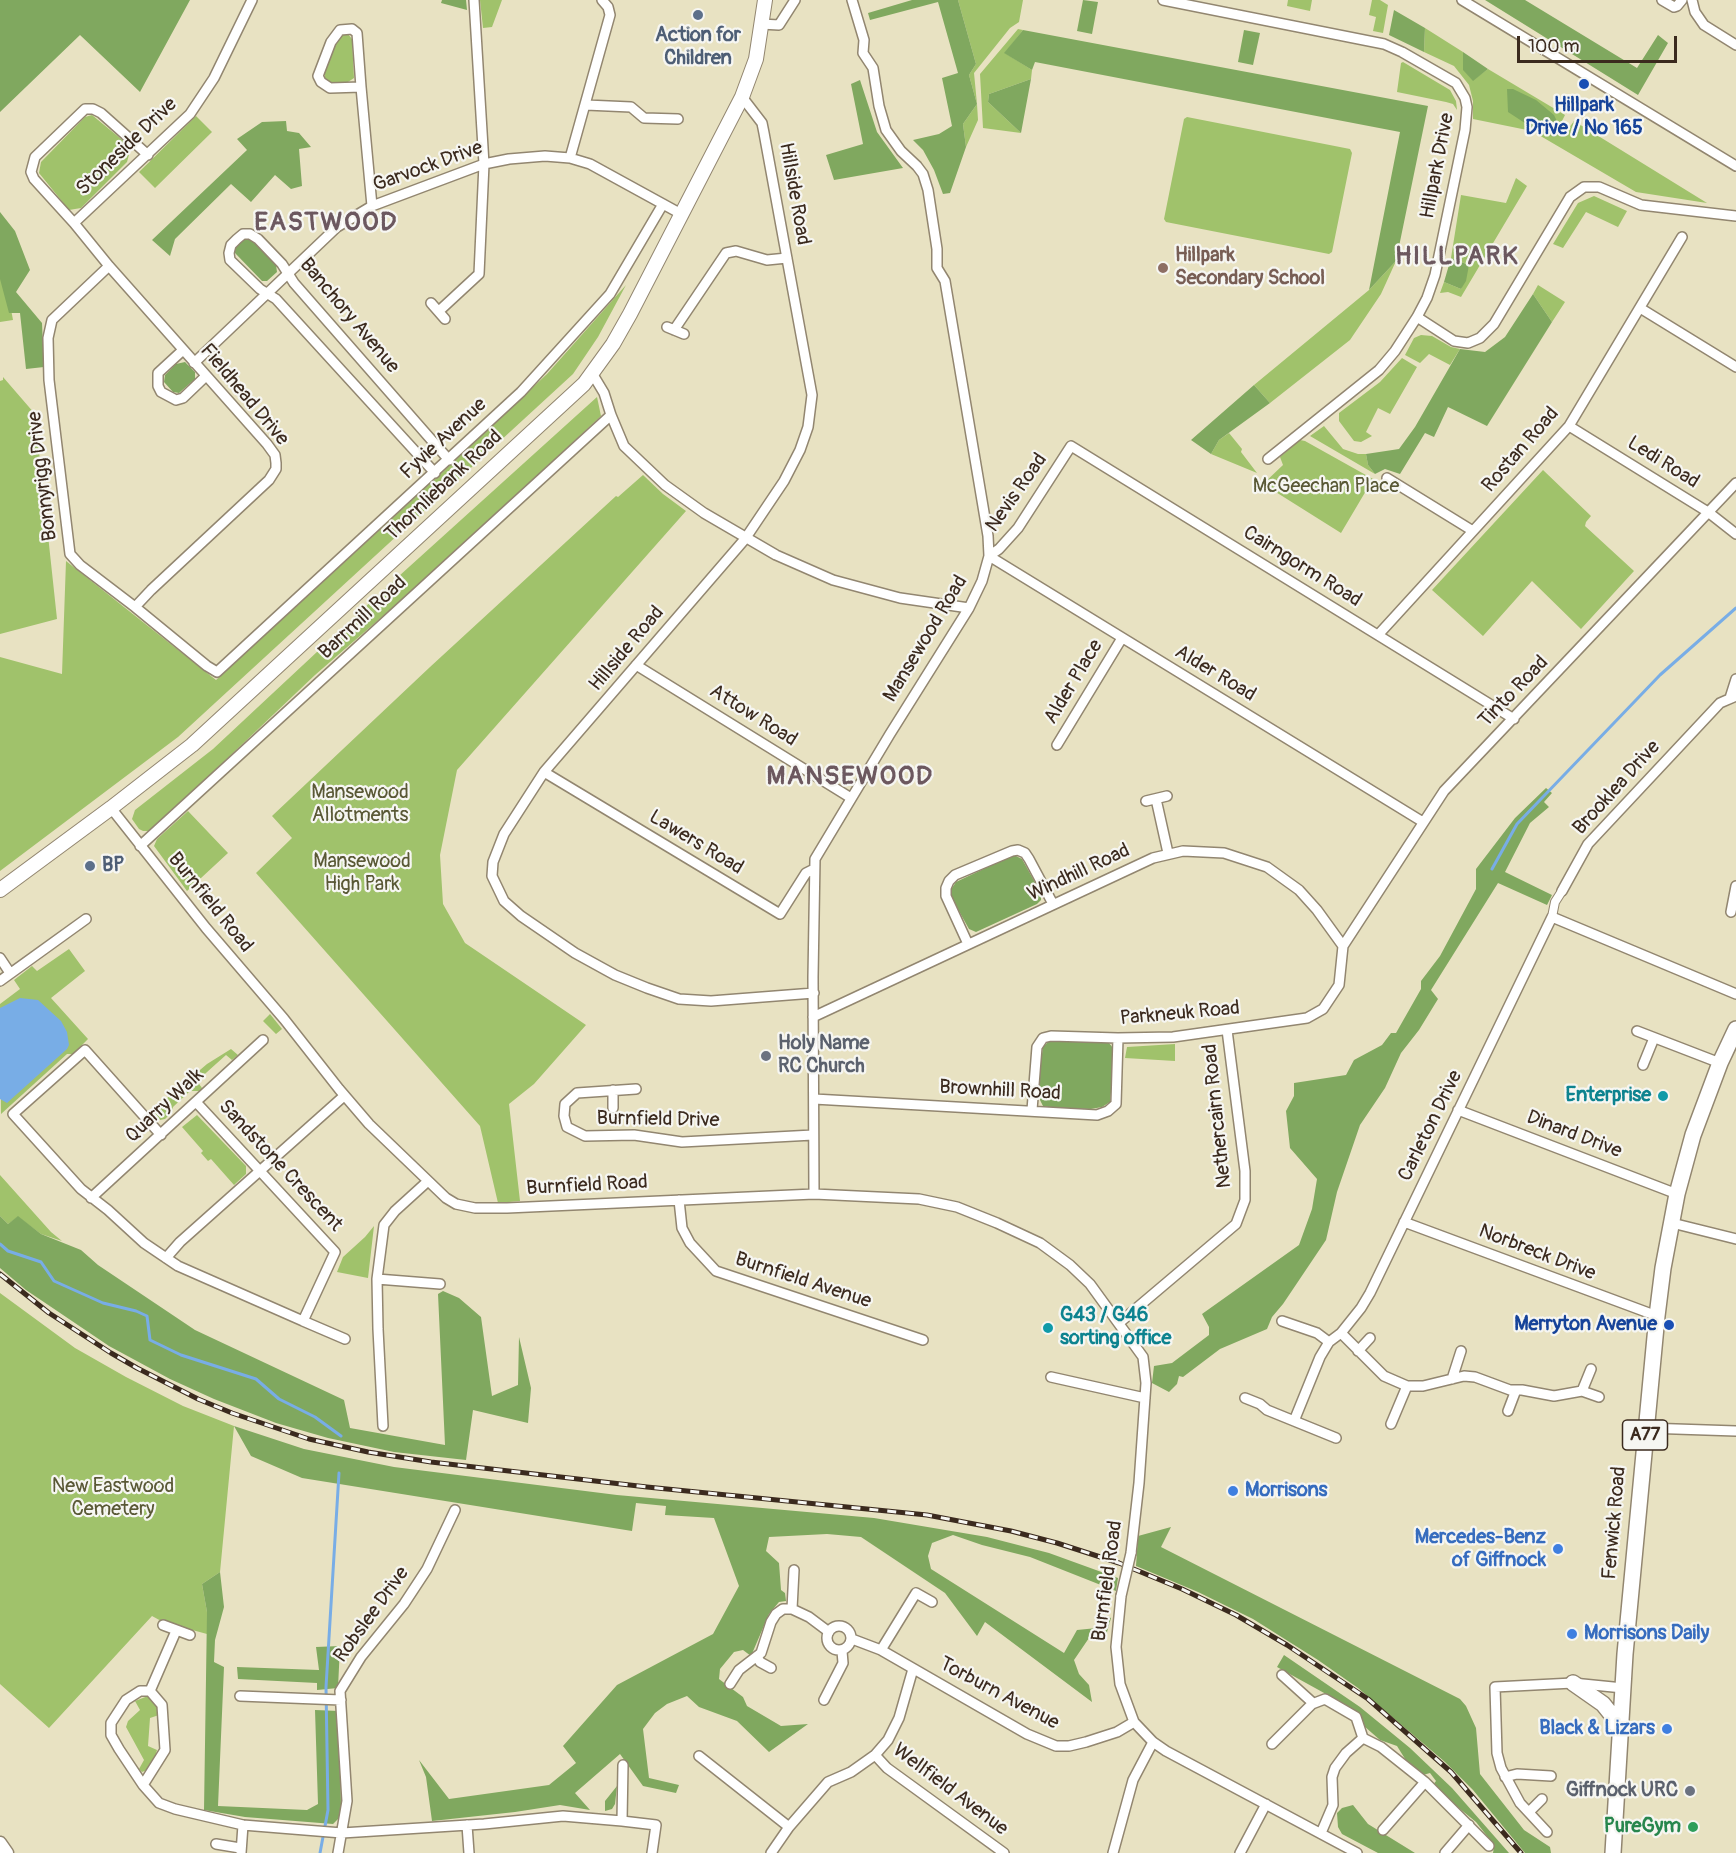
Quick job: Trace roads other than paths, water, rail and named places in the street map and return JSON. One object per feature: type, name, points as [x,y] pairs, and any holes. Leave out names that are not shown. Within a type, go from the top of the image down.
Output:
[{"type":"main road","name":"Thornliebank Road","points":[[0,891],[192,745],[584,384],[630,314],[742,97],[756,59],[765,0]]},
{"type":"main road","name":"Fenwick Road","points":[[1613,1853],[1623,1688],[1657,1316],[1677,1194],[1693,1136],[1720,1062],[1736,1029]]},
{"type":"main road","points":[[1573,1683],[1603,1704],[1620,1732]]},
{"type":"street","name":"Stoneside Drive","points":[[74,223],[190,114],[203,96],[252,0]]},
{"type":"street","points":[[431,303],[442,315],[479,274],[484,164],[474,0]]},
{"type":"street","points":[[570,158],[610,15],[602,0]]},
{"type":"street","points":[[761,24],[779,25],[795,0]]},
{"type":"street","name":"Mansewood Road","points":[[814,1194],[815,859],[969,608],[982,581],[989,556],[988,536],[945,281],[937,268],[937,249],[928,190],[923,174],[901,151],[886,130],[879,106],[873,68],[863,53],[864,40],[852,0]]},
{"type":"street","name":"Hillpark Drive","points":[[1163,0],[1384,44],[1412,57],[1456,83],[1465,98],[1467,116],[1435,275],[1427,298],[1395,351],[1378,370],[1268,459]]},
{"type":"street","points":[[1462,0],[1736,166]]},
{"type":"street","points":[[1662,0],[1674,7],[1683,0]]},
{"type":"street","points":[[1692,0],[1695,12],[1704,25],[1736,45]]},
{"type":"street","points":[[361,87],[330,88],[321,82],[318,76],[331,42],[340,30],[352,29],[357,33],[372,206]]},
{"type":"street","name":"Hillside Road","points":[[742,97],[762,123],[806,353],[812,394],[808,427],[800,450],[784,481],[745,539],[544,772],[504,834],[493,862],[492,876],[504,901],[522,916],[575,953],[615,975],[647,988],[679,999],[711,1001],[814,993]]},
{"type":"street","points":[[586,105],[630,107],[644,118],[678,119]]},
{"type":"street","name":"Fieldhead Drive","points":[[135,607],[269,480],[276,469],[275,455],[267,444],[109,266],[34,179],[32,172],[35,157],[85,109],[93,109],[101,113],[148,155]]},
{"type":"street","name":"Garvock Drive","points":[[194,363],[287,272],[337,227],[372,206],[484,164],[545,156],[570,158],[590,164],[683,215]]},
{"type":"street","points":[[1417,316],[1454,340],[1468,343],[1480,338],[1494,324],[1570,197],[1584,187],[1599,187],[1641,205],[1736,216]]},
{"type":"street","name":"Fyvie Avenue","points":[[217,672],[521,392],[610,294],[663,204]]},
{"type":"street","name":"Banchory Avenue","points":[[435,473],[276,299],[230,260],[231,245],[237,238],[243,234],[250,234],[258,239],[449,460]]},
{"type":"street","name":"Rostan Road","points":[[1378,635],[1548,452],[1569,426],[1682,237]]},
{"type":"street","points":[[684,334],[670,328],[726,253],[736,251],[767,260],[787,258]]},
{"type":"street","name":"Bonnyrigg Drive","points":[[109,266],[52,320],[48,338],[49,380],[70,554],[80,565],[217,672]]},
{"type":"street","points":[[1640,308],[1736,367]]},
{"type":"street","points":[[183,350],[158,373],[158,386],[161,392],[176,400],[183,398],[206,376]]},
{"type":"street","points":[[592,373],[604,393],[624,446],[665,485],[745,539],[803,568],[858,588],[900,598],[969,608]]},
{"type":"street","name":"Barrmill Road","points":[[140,846],[611,415]]},
{"type":"street","name":"Ledi Road","points":[[1569,426],[1708,512],[1736,534]]},
{"type":"street","name":"Nevis Road","points":[[989,556],[999,549],[1018,528],[1071,446]]},
{"type":"street","name":"Cairngorm Road","points":[[1071,446],[1514,719]]},
{"type":"street","points":[[1387,478],[1473,531]]},
{"type":"street","name":"Tinto Road","points":[[1343,946],[1444,791],[1736,483]]},
{"type":"street","name":"Alder Road","points":[[989,556],[1423,822]]},
{"type":"street","name":"Alder Place","points":[[1057,745],[1122,638]]},
{"type":"street","name":"Attow Road","points":[[636,665],[851,798]]},
{"type":"street","name":"Brooklea Drive","points":[[1552,917],[1555,902],[1588,844],[1720,703],[1733,697],[1736,679]]},
{"type":"street","name":"Lawers Road","points":[[544,772],[780,914],[806,873],[814,869]]},
{"type":"street","points":[[1167,796],[1151,800],[1168,854]]},
{"type":"street","name":"Burnfield Road","points":[[111,808],[344,1096],[369,1124],[428,1181],[456,1204],[475,1208],[814,1194],[919,1198],[957,1207],[997,1223],[1040,1243],[1070,1264],[1090,1284],[1143,1356],[1146,1383],[1139,1484],[1131,1553],[1121,1596],[1116,1647],[1120,1683],[1134,1722],[1153,1742],[1166,1751],[1358,1853]]},
{"type":"street","points":[[968,944],[946,896],[949,880],[955,875],[1018,850],[1025,853],[1029,859],[1053,904]]},
{"type":"street","name":"Windhill Road","points":[[813,1017],[1153,858],[1168,854],[1201,851],[1224,853],[1267,867],[1299,890],[1343,946]]},
{"type":"street","points":[[1731,912],[1736,886]]},
{"type":"street","points":[[1552,917],[1736,994]]},
{"type":"street","name":"Carleton Drive","points":[[1294,1421],[1320,1357],[1329,1342],[1341,1333],[1362,1308],[1370,1293],[1552,917]]},
{"type":"street","points":[[0,981],[86,920]]},
{"type":"street","name":"Parkneuk Road","points":[[1032,1110],[1037,1047],[1043,1038],[1051,1036],[1173,1037],[1307,1018],[1323,1009],[1339,985],[1343,966],[1343,946]]},
{"type":"street","points":[[0,958],[10,973]]},
{"type":"street","name":"Nethercairn Road","points":[[1119,1323],[1236,1224],[1245,1200],[1245,1171],[1227,1030]]},
{"type":"street","points":[[1637,1031],[1720,1062]]},
{"type":"street","name":"Brownhill Road","points":[[814,1099],[1097,1115],[1108,1112],[1116,1104],[1118,1038]]},
{"type":"street","points":[[1643,1065],[1654,1038]]},
{"type":"street","name":"Quarry Walk","points":[[91,1198],[263,1040]]},
{"type":"street","points":[[161,1135],[85,1050],[13,1114],[81,1190],[144,1243],[166,1258],[178,1266],[345,1340]]},
{"type":"street","name":"Burnfield Drive","points":[[636,1089],[584,1092],[572,1096],[565,1104],[564,1116],[567,1127],[585,1136],[634,1135],[682,1142],[813,1135]]},
{"type":"street","points":[[613,1090],[614,1108]]},
{"type":"street","points":[[166,1258],[180,1242],[344,1096]]},
{"type":"street","name":"Sandstone Crescent","points":[[196,1102],[335,1252],[303,1321]]},
{"type":"street","name":"Dinard Drive","points":[[1458,1110],[1677,1194]]},
{"type":"street","points":[[383,1426],[377,1279],[384,1225],[395,1211],[428,1181]]},
{"type":"street","name":"Burnfield Avenue","points":[[679,1200],[682,1228],[690,1243],[716,1271],[923,1340]]},
{"type":"street","name":"Norbreck Drive","points":[[1404,1222],[1657,1316]]},
{"type":"street","points":[[1672,1224],[1736,1239]]},
{"type":"street","points":[[377,1279],[440,1284]]},
{"type":"street","points":[[1282,1321],[1317,1333],[1329,1342]]},
{"type":"street","points":[[1341,1333],[1384,1376],[1407,1386],[1423,1386],[1464,1376],[1475,1377],[1503,1388],[1554,1396],[1582,1391],[1599,1397]]},
{"type":"street","points":[[1358,1351],[1370,1338]]},
{"type":"street","points":[[1452,1379],[1461,1351]]},
{"type":"street","points":[[1582,1391],[1591,1369]]},
{"type":"street","points":[[1052,1377],[1145,1398]]},
{"type":"street","points":[[1391,1424],[1407,1386]]},
{"type":"street","points":[[1508,1411],[1516,1390]]},
{"type":"street","points":[[1245,1398],[1260,1404],[1267,1410],[1336,1438]]},
{"type":"street","points":[[1646,1428],[1736,1431]]},
{"type":"street","name":"Robslee Drive","points":[[338,1853],[347,1801],[340,1691],[361,1657],[404,1604],[427,1569],[454,1510]]},
{"type":"street","points":[[792,1609],[794,1570]]},
{"type":"street","points":[[881,1650],[916,1593],[932,1602]]},
{"type":"street","points":[[730,1684],[739,1670],[760,1653],[776,1614],[783,1609],[792,1609],[809,1617],[829,1632]]},
{"type":"street","points":[[163,1625],[190,1635]]},
{"type":"street","points":[[835,1626],[843,1626],[850,1631],[852,1639],[849,1646],[842,1651],[830,1647],[827,1640],[829,1632],[835,1626]]},
{"type":"street","points":[[150,1691],[176,1631]]},
{"type":"street","name":"Torburn Avenue","points":[[852,1639],[881,1650],[1027,1734],[1056,1746],[1086,1743],[1117,1732],[1134,1722]]},
{"type":"street","points":[[824,1700],[843,1664],[842,1651]]},
{"type":"street","points":[[757,1656],[760,1662],[771,1668]]},
{"type":"street","points":[[771,1853],[789,1827],[828,1782],[852,1772],[875,1755],[888,1740],[899,1718],[914,1669]]},
{"type":"street","points":[[1282,1675],[1313,1703]]},
{"type":"street","points":[[1547,1832],[1520,1803],[1505,1778],[1497,1753],[1495,1687],[1573,1683],[1623,1688]]},
{"type":"street","points":[[143,1785],[165,1750],[162,1705],[150,1691],[140,1691],[126,1700],[111,1723],[111,1735],[143,1785],[159,1803],[175,1809],[243,1825],[329,1833],[466,1826],[563,1816],[622,1821],[656,1825],[652,1853]]},
{"type":"street","points":[[240,1696],[341,1700]]},
{"type":"street","points":[[1272,1744],[1313,1703],[1325,1699],[1356,1717],[1363,1738],[1381,1747],[1425,1782],[1489,1846]]},
{"type":"street","points":[[1321,1833],[1333,1805],[1332,1777],[1335,1768],[1346,1753],[1363,1738]]},
{"type":"street","points":[[1113,1853],[1133,1780],[1153,1742]]},
{"type":"street","name":"Wellfield Avenue","points":[[875,1755],[887,1768],[1004,1853]]},
{"type":"street","points":[[699,1756],[789,1827]]},
{"type":"street","points":[[622,1821],[623,1765]]},
{"type":"street","points":[[1505,1778],[1517,1774],[1551,1776]]},
{"type":"street","points":[[1383,1830],[1425,1782]]},
{"type":"street","points":[[1529,1812],[1542,1800]]},
{"type":"street","points":[[1240,1853],[1266,1804]]},
{"type":"street","points":[[216,1844],[241,1851],[243,1825]]},
{"type":"street","points":[[1445,1853],[1469,1825]]},
{"type":"street","points":[[466,1826],[469,1853]]},
{"type":"street","points":[[0,1843],[7,1853]]},
{"type":"water","points":[[20,998],[38,1000],[61,1021],[67,1032],[69,1045],[7,1103],[0,1099],[0,1008]]},
{"type":"waterway","points":[[1492,869],[1517,824],[1660,675],[1736,608]]},
{"type":"waterway","points":[[0,1244],[8,1251],[41,1262],[54,1281],[103,1303],[147,1316],[150,1340],[181,1355],[256,1379],[279,1399],[315,1417],[341,1436]]},
{"type":"waterway","points":[[320,1853],[328,1810],[326,1687],[339,1473]]},
{"type":"railway","points":[[0,1274],[49,1313],[137,1368],[198,1399],[309,1439],[368,1452],[431,1462],[647,1487],[927,1515],[1011,1531],[1119,1563],[1182,1589],[1236,1615],[1287,1645],[1368,1699],[1451,1772],[1521,1853]]},
{"type":"place","name":"Action for Children","points":[[698,15]]},
{"type":"place","name":"Hillpark Drive / No 165","points":[[1584,84]]},
{"type":"place","name":"Hillpark Secondary School","points":[[1163,268]]},
{"type":"place","name":"BP","points":[[90,866]]},
{"type":"place","name":"Holy Name RC Church","points":[[766,1056]]},
{"type":"place","name":"Enterprise","points":[[1663,1096]]},
{"type":"place","name":"Merryton Avenue","points":[[1669,1325]]},
{"type":"place","name":"G43 / G46 sorting office","points":[[1048,1328]]},
{"type":"place","name":"Morrisons","points":[[1233,1491]]},
{"type":"place","name":"Mercedes-Benz of Giffnock","points":[[1558,1549]]},
{"type":"place","name":"Morrisons Daily","points":[[1572,1634]]},
{"type":"place","name":"Black & Lizars","points":[[1667,1729]]},
{"type":"place","name":"Giffnock URC","points":[[1690,1791]]},
{"type":"place","name":"PureGym","points":[[1693,1827]]},
{"type":"district","name":"EASTWOOD","points":[[326,223]]},
{"type":"district","name":"HILLPARK","points":[[1457,257]]},
{"type":"district","name":"MANSEWOOD","points":[[850,777]]},
{"type":"park label","name":"McGeechan Place","points":[[1326,487]]},
{"type":"park label","name":"Mansewood Allotments","points":[[360,804]]},
{"type":"park label","name":"Mansewood High Park","points":[[362,874]]},
{"type":"park label","name":"New Eastwood Cemetery","points":[[113,1498]]}]
